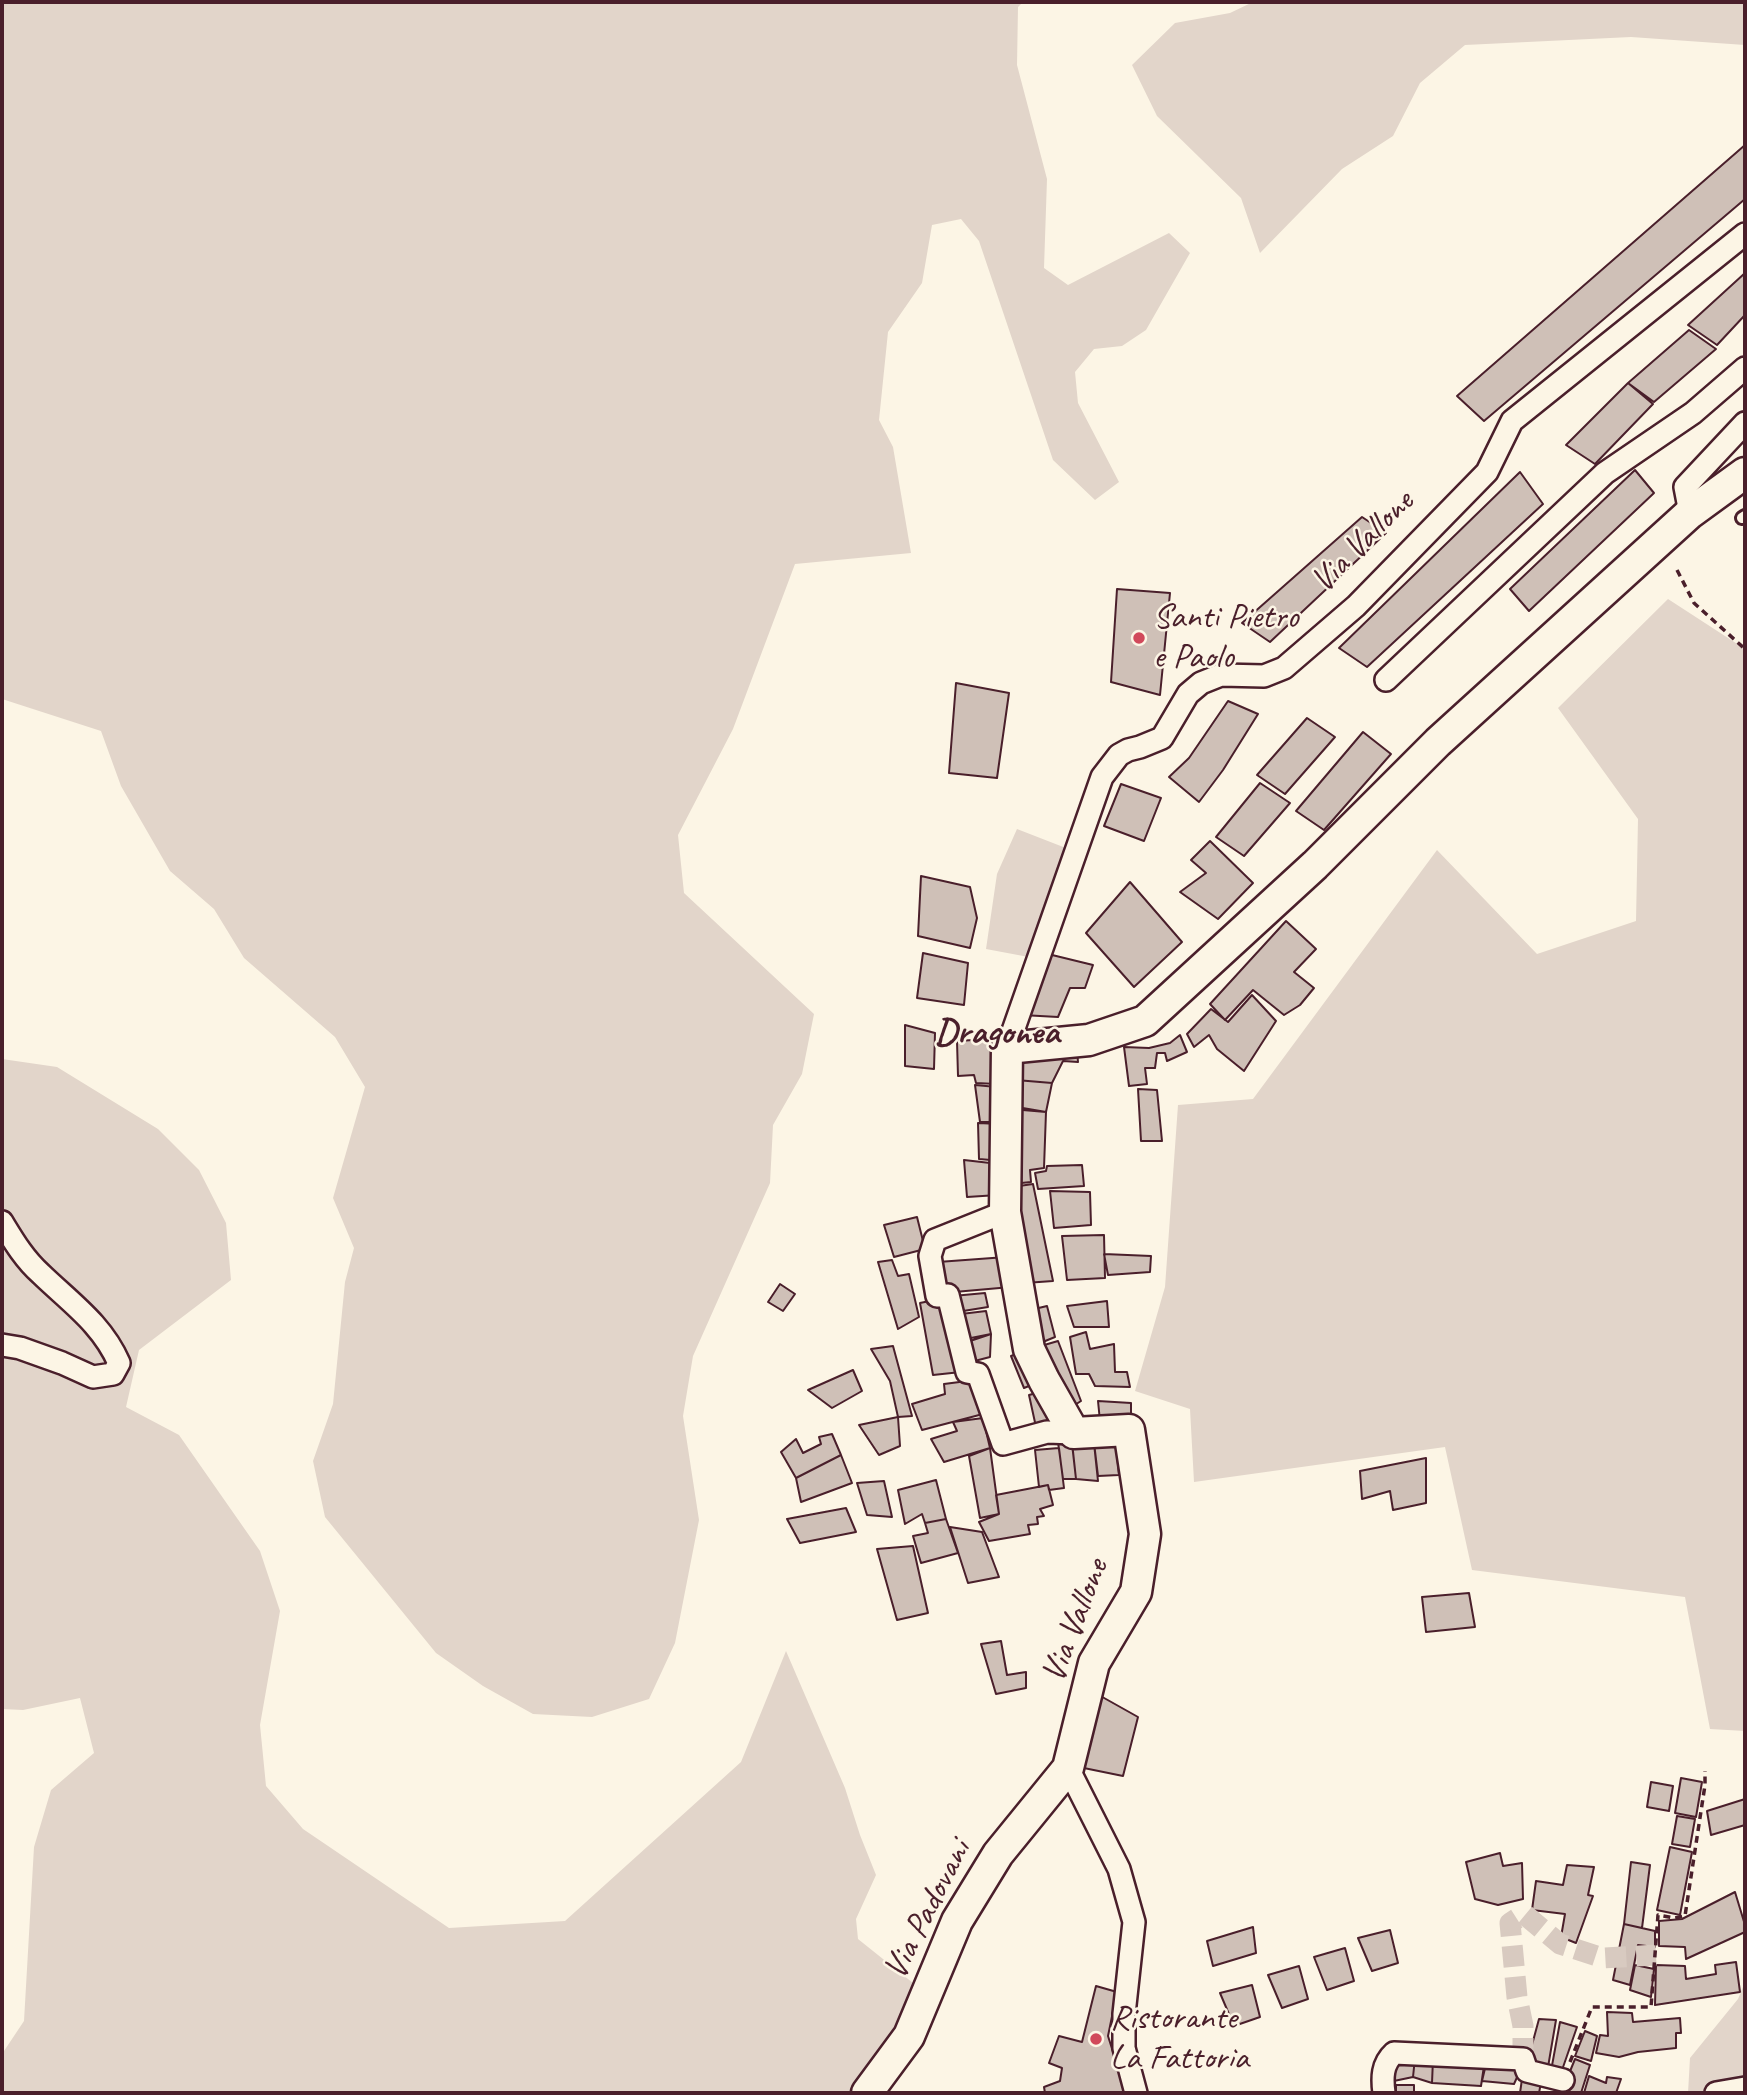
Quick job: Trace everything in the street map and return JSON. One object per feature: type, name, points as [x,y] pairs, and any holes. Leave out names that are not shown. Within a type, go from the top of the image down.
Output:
[{"type":"street","name":"Via Vallone","points":[[1074,1433],[1029,1349],[1005,1212],[1007,1048],[1102,777],[1119,755],[1162,738],[1188,694],[1201,683],[1221,675],[1264,676],[1284,668],[1356,606],[1488,472],[1512,421],[1745,234]]},
{"type":"street","points":[[1386,680],[1605,473],[1693,413],[1745,368]]},
{"type":"street","points":[[1690,513],[1685,487],[1745,423]]},
{"type":"street","points":[[1007,1048],[1089,1040],[1144,1021],[1315,865],[1438,742],[1690,513],[1745,473]]},
{"type":"street","name":"Via Vallone","points":[[1005,1212],[935,1241],[930,1256],[937,1296],[948,1295],[967,1372],[978,1374],[1003,1444],[1047,1432],[1129,1430],[1145,1534],[1136,1592],[1094,1663],[1068,1768]]},
{"type":"street","points":[[2,1222],[21,1253],[85,1313],[111,1344],[119,1363],[113,1374],[93,1377],[20,1348],[2,1345]]},
{"type":"street","points":[[1068,1768],[1119,1869],[1133,1922],[1124,2014],[1124,2048],[1136,2093]]},
{"type":"street","name":"Via Padovani","points":[[867,2093],[909,2036],[957,1921],[998,1854],[1068,1768]]},
{"type":"street","points":[[1384,2093],[1382,2079],[1385,2065],[1394,2053],[1523,2059],[1527,2071],[1563,2080]]},
{"type":"street","points":[[1716,2093],[1745,2088]]},
{"type":"path","points":[[1677,570],[1694,603],[1745,649]]},
{"type":"path","points":[[1563,2080],[1592,2007],[1651,2007],[1658,1915],[1675,1918],[1685,1916],[1705,1771]]},
{"type":"shaded area","points":[[2,2],[1023,2],[1018,7],[1017,65],[1047,179],[1044,268],[1068,285],[1169,233],[1190,253],[1146,330],[1122,346],[1094,349],[1075,372],[1078,403],[1119,482],[1095,500],[1053,460],[979,241],[961,219],[932,225],[922,283],[888,332],[879,420],[893,447],[911,553],[795,564],[733,729],[678,835],[684,893],[814,1014],[802,1074],[773,1125],[770,1183],[693,1356],[683,1416],[699,1520],[675,1643],[649,1699],[592,1717],[533,1714],[483,1686],[436,1653],[325,1517],[313,1461],[333,1404],[345,1282],[354,1248],[333,1198],[365,1087],[335,1037],[244,958],[214,909],[170,871],[121,786],[101,731],[2,699]]},
{"type":"shaded area","points":[[1253,2],[1745,2],[1745,45],[1631,37],[1465,45],[1420,83],[1393,136],[1342,169],[1260,253],[1241,198],[1157,116],[1132,65],[1175,23],[1230,13]]},
{"type":"shaded area","points":[[1668,599],[1745,649],[1745,1731],[1710,1729],[1685,1597],[1472,1570],[1445,1447],[1194,1482],[1190,1409],[1135,1391],[1165,1287],[1178,1105],[1253,1099],[1437,850],[1537,954],[1636,921],[1638,819],[1558,708]]},
{"type":"shaded area","points":[[1017,829],[1071,850],[1034,958],[986,949],[997,874]]},
{"type":"shaded area","points":[[2,1059],[57,1067],[158,1129],[199,1170],[226,1223],[231,1280],[139,1350],[126,1407],[179,1435],[260,1551],[280,1611],[260,1725],[266,1786],[303,1829],[449,1928],[565,1921],[741,1762],[786,1651],[845,1788],[876,1875],[856,1919],[858,1939],[913,1983],[891,2037],[848,2093],[2,2093],[2,2054],[24,2021],[34,1847],[51,1790],[94,1753],[80,1698],[23,1710],[2,1709]]},
{"type":"shaded area","points":[[1745,1982],[1745,2093],[1688,2093],[1690,2058],[1738,1999]]},
{"type":"building","points":[[1745,145],[1745,199],[1484,421],[1457,396]]},
{"type":"building","points":[[1745,273],[1745,315],[1717,345],[1688,325]]},
{"type":"building","points":[[1689,330],[1716,349],[1654,402],[1628,383]]},
{"type":"building","points":[[1628,383],[1653,404],[1595,464],[1566,445]]},
{"type":"building","points":[[1635,470],[1654,493],[1529,611],[1510,589]]},
{"type":"building","points":[[1520,472],[1543,504],[1367,667],[1339,648]]},
{"type":"building","points":[[1362,517],[1386,533],[1270,642],[1242,623]]},
{"type":"building","name":"Santi Pietro e Paolo","points":[[1117,589],[1170,593],[1160,695],[1111,682]]},
{"type":"building","points":[[956,683],[1009,693],[997,778],[949,773]]},
{"type":"building","points":[[1228,701],[1258,714],[1223,770],[1199,802],[1169,777],[1189,758]]},
{"type":"building","points":[[1307,718],[1335,737],[1285,794],[1257,775]]},
{"type":"building","points":[[1363,732],[1391,754],[1324,830],[1296,811]]},
{"type":"building","points":[[1260,783],[1290,803],[1244,856],[1216,837]]},
{"type":"building","points":[[1121,784],[1161,798],[1144,841],[1104,826]]},
{"type":"building","points":[[1210,841],[1253,883],[1218,919],[1180,892],[1206,873],[1191,860]]},
{"type":"building","points":[[921,876],[970,887],[977,918],[970,948],[918,936]]},
{"type":"building","points":[[1130,882],[1182,942],[1134,987],[1086,933]]},
{"type":"building","points":[[1286,921],[1316,949],[1294,972],[1314,988],[1300,1005],[1284,1015],[1253,990],[1225,1020],[1210,1004]]},
{"type":"building","points":[[923,953],[968,963],[964,1005],[917,998]]},
{"type":"building","points":[[1048,954],[1093,965],[1085,988],[1070,988],[1058,1017],[1022,1015]]},
{"type":"building","points":[[1252,995],[1276,1021],[1244,1071],[1217,1049],[1209,1035],[1194,1047],[1187,1034],[1211,1009],[1228,1022]]},
{"type":"building","points":[[905,1025],[935,1033],[934,1069],[905,1066]]},
{"type":"building","points":[[1180,1035],[1187,1052],[1167,1061],[1165,1053],[1157,1053],[1155,1068],[1145,1068],[1147,1084],[1129,1086],[1124,1047],[1149,1048],[1170,1043]]},
{"type":"building","points":[[990,1039],[996,1084],[976,1083],[974,1075],[958,1076],[957,1041]]},
{"type":"building","points":[[1077,1050],[1078,1062],[1063,1061],[1052,1083],[1016,1080],[1028,1051]]},
{"type":"building","points":[[1016,1080],[1052,1083],[1046,1112],[1011,1106]]},
{"type":"building","points":[[975,1085],[997,1087],[1001,1122],[980,1122]]},
{"type":"building","points":[[1138,1089],[1157,1090],[1162,1141],[1141,1141]]},
{"type":"building","points":[[1011,1109],[1046,1112],[1044,1168],[1030,1170],[1031,1182],[1012,1184]]},
{"type":"building","points":[[978,1123],[1000,1124],[1002,1161],[979,1159]]},
{"type":"building","points":[[964,1160],[999,1164],[998,1195],[967,1197]]},
{"type":"building","points":[[1082,1165],[1084,1186],[1038,1189],[1035,1173],[1046,1171],[1047,1166]]},
{"type":"building","points":[[1033,1184],[1053,1281],[1025,1283],[1012,1187]]},
{"type":"building","points":[[1050,1191],[1090,1192],[1091,1225],[1054,1228]]},
{"type":"building","points":[[917,1217],[925,1249],[894,1257],[884,1225]]},
{"type":"building","points":[[1104,1235],[1105,1278],[1067,1280],[1062,1236]]},
{"type":"building","points":[[1104,1254],[1151,1256],[1150,1272],[1108,1275]]},
{"type":"building","points":[[1006,1257],[1011,1287],[943,1293],[938,1262]]},
{"type":"building","points":[[892,1260],[898,1276],[909,1274],[919,1317],[898,1329],[878,1262]]},
{"type":"building","points":[[780,1284],[795,1294],[783,1311],[768,1302]]},
{"type":"building","points":[[985,1293],[988,1307],[957,1312],[953,1296]]},
{"type":"building","points":[[944,1298],[961,1372],[933,1375],[920,1303]]},
{"type":"building","points":[[1107,1301],[1109,1327],[1074,1327],[1067,1306]]},
{"type":"building","points":[[1047,1306],[1055,1337],[1033,1346],[1026,1311]]},
{"type":"building","points":[[986,1311],[991,1334],[966,1339],[961,1314]]},
{"type":"building","points":[[1086,1332],[1090,1349],[1114,1344],[1115,1372],[1127,1372],[1130,1387],[1095,1386],[1089,1374],[1076,1374],[1070,1337]]},
{"type":"building","points":[[991,1334],[990,1357],[967,1363],[964,1343]]},
{"type":"building","points":[[1058,1341],[1081,1401],[1067,1410],[1034,1348]]},
{"type":"building","points":[[893,1346],[912,1416],[898,1417],[890,1381],[871,1349]]},
{"type":"building","points":[[1029,1349],[1044,1380],[1024,1388],[1011,1356]]},
{"type":"building","points":[[853,1370],[862,1391],[832,1408],[808,1390]]},
{"type":"building","points":[[975,1380],[983,1414],[922,1430],[912,1404],[945,1394],[944,1384]]},
{"type":"building","points":[[1044,1391],[1063,1428],[1036,1427],[1029,1395]]},
{"type":"building","points":[[1098,1401],[1131,1403],[1131,1423],[1100,1421]]},
{"type":"building","points":[[898,1417],[900,1446],[879,1455],[859,1425]]},
{"type":"building","points":[[983,1418],[990,1448],[944,1462],[931,1439],[957,1431],[953,1422]]},
{"type":"building","points":[[832,1434],[841,1455],[796,1478],[781,1452],[796,1439],[803,1453],[821,1444],[819,1437]]},
{"type":"building","points":[[1093,1434],[1115,1434],[1119,1475],[1098,1476]]},
{"type":"building","points":[[1093,1434],[1098,1481],[1076,1479],[1071,1435]]},
{"type":"building","points":[[1058,1442],[1072,1442],[1076,1479],[1063,1479]]},
{"type":"building","points":[[990,1448],[999,1514],[980,1518],[969,1456]]},
{"type":"building","points":[[1059,1448],[1064,1488],[1049,1490],[1048,1485],[1039,1487],[1035,1450]]},
{"type":"building","points":[[841,1455],[852,1483],[801,1502],[796,1478]]},
{"type":"building","points":[[1426,1458],[1426,1503],[1393,1510],[1390,1491],[1362,1499],[1360,1471]]},
{"type":"building","points":[[936,1480],[946,1519],[925,1523],[922,1514],[905,1524],[898,1490]]},
{"type":"building","points":[[884,1481],[892,1517],[867,1515],[857,1483]]},
{"type":"building","points":[[1048,1485],[1053,1505],[1040,1509],[1044,1516],[1037,1517],[1038,1524],[1028,1525],[1030,1534],[989,1541],[979,1522],[999,1514],[996,1495]]},
{"type":"building","points":[[846,1508],[856,1532],[800,1543],[787,1519]]},
{"type":"building","points":[[946,1519],[958,1553],[921,1563],[913,1536],[928,1533],[925,1523]]},
{"type":"building","points":[[950,1527],[982,1532],[999,1577],[968,1583]]},
{"type":"building","points":[[913,1546],[928,1613],[897,1620],[877,1549]]},
{"type":"building","points":[[1469,1593],[1475,1627],[1426,1632],[1422,1597]]},
{"type":"building","points":[[1001,1641],[1007,1675],[1026,1672],[1026,1688],[996,1694],[981,1644]]},
{"type":"building","points":[[1097,1694],[1138,1717],[1123,1776],[1074,1766]]},
{"type":"building","points":[[1681,1778],[1702,1782],[1696,1817],[1675,1813]]},
{"type":"building","points":[[1651,1782],[1673,1786],[1669,1811],[1647,1807]]},
{"type":"building","points":[[1745,1799],[1745,1825],[1711,1835],[1707,1811]]},
{"type":"building","points":[[1677,1816],[1695,1819],[1690,1847],[1672,1844]]},
{"type":"building","points":[[1670,1847],[1692,1852],[1680,1915],[1657,1910]]},
{"type":"building","points":[[1500,1853],[1503,1866],[1522,1863],[1523,1899],[1498,1905],[1475,1899],[1466,1862]]},
{"type":"building","points":[[1631,1862],[1650,1865],[1642,1928],[1624,1924]]},
{"type":"building","points":[[1567,1865],[1594,1867],[1588,1895],[1593,1896],[1576,1943],[1561,1937],[1565,1914],[1532,1910],[1536,1881],[1563,1885]]},
{"type":"building","points":[[1735,1892],[1745,1932],[1686,1959],[1685,1947],[1659,1946],[1659,1921],[1682,1919]]},
{"type":"building","points":[[1624,1924],[1655,1931],[1655,1947],[1638,1945],[1630,1985],[1613,1980]]},
{"type":"building","points":[[1253,1927],[1256,1953],[1213,1966],[1207,1941]]},
{"type":"building","points":[[1390,1930],[1398,1963],[1372,1971],[1358,1938]]},
{"type":"building","points":[[1345,1948],[1354,1981],[1327,1990],[1314,1957]]},
{"type":"building","points":[[1736,1962],[1740,1992],[1655,2005],[1656,1965],[1685,1966],[1686,1979],[1716,1974],[1715,1965]]},
{"type":"building","points":[[1635,1965],[1654,1969],[1651,1997],[1630,1990]]},
{"type":"building","points":[[1299,1966],[1308,1999],[1282,2008],[1268,1975]]},
{"type":"building","points":[[1252,1985],[1260,2017],[1234,2026],[1220,1993]]},
{"type":"building","name":"Ristorante La Fattoria","points":[[1096,1986],[1117,1992],[1108,2036],[1126,2093],[1045,2093],[1044,2087],[1060,2081],[1062,2068],[1049,2063],[1059,2036],[1082,2042]]},
{"type":"building","points":[[1607,2012],[1632,2013],[1633,2022],[1680,2018],[1681,2033],[1676,2033],[1676,2048],[1619,2057],[1596,2053],[1600,2035],[1608,2036]]},
{"type":"building","points":[[1539,2019],[1556,2020],[1547,2073],[1526,2067]]},
{"type":"building","points":[[1560,2022],[1577,2027],[1561,2073],[1551,2071]]},
{"type":"building","points":[[1585,2031],[1597,2036],[1591,2061],[1575,2056]]},
{"type":"building","points":[[1415,2058],[1413,2077],[1389,2082],[1388,2059]]},
{"type":"building","points":[[1415,2058],[1433,2059],[1432,2083],[1413,2077]]},
{"type":"building","points":[[1433,2059],[1484,2066],[1481,2086],[1432,2083]]},
{"type":"building","points":[[1575,2059],[1590,2065],[1581,2093],[1562,2091]]},
{"type":"building","points":[[1487,2060],[1523,2064],[1514,2084],[1482,2081]]},
{"type":"building","points":[[1523,2072],[1542,2077],[1539,2093],[1520,2093]]},
{"type":"building","points":[[1589,2076],[1606,2083],[1607,2077],[1621,2079],[1616,2093],[1584,2093]]},
{"type":"building","points":[[1396,2085],[1414,2085],[1414,2093],[1396,2093]]},
{"type":"tunnel","points":[[1523,2059],[1523,2026],[1517,1997],[1510,1923],[1524,1914],[1560,1944],[1603,1958],[1656,1955]]},
{"type":"place","name":"Santi Pietro e Paolo","points":[[1139,638]]},
{"type":"place","name":"Ristorante La Fattoria","points":[[1096,2039]]},
{"type":"district","name":"Dragonea","points":[[997,1033]]}]
